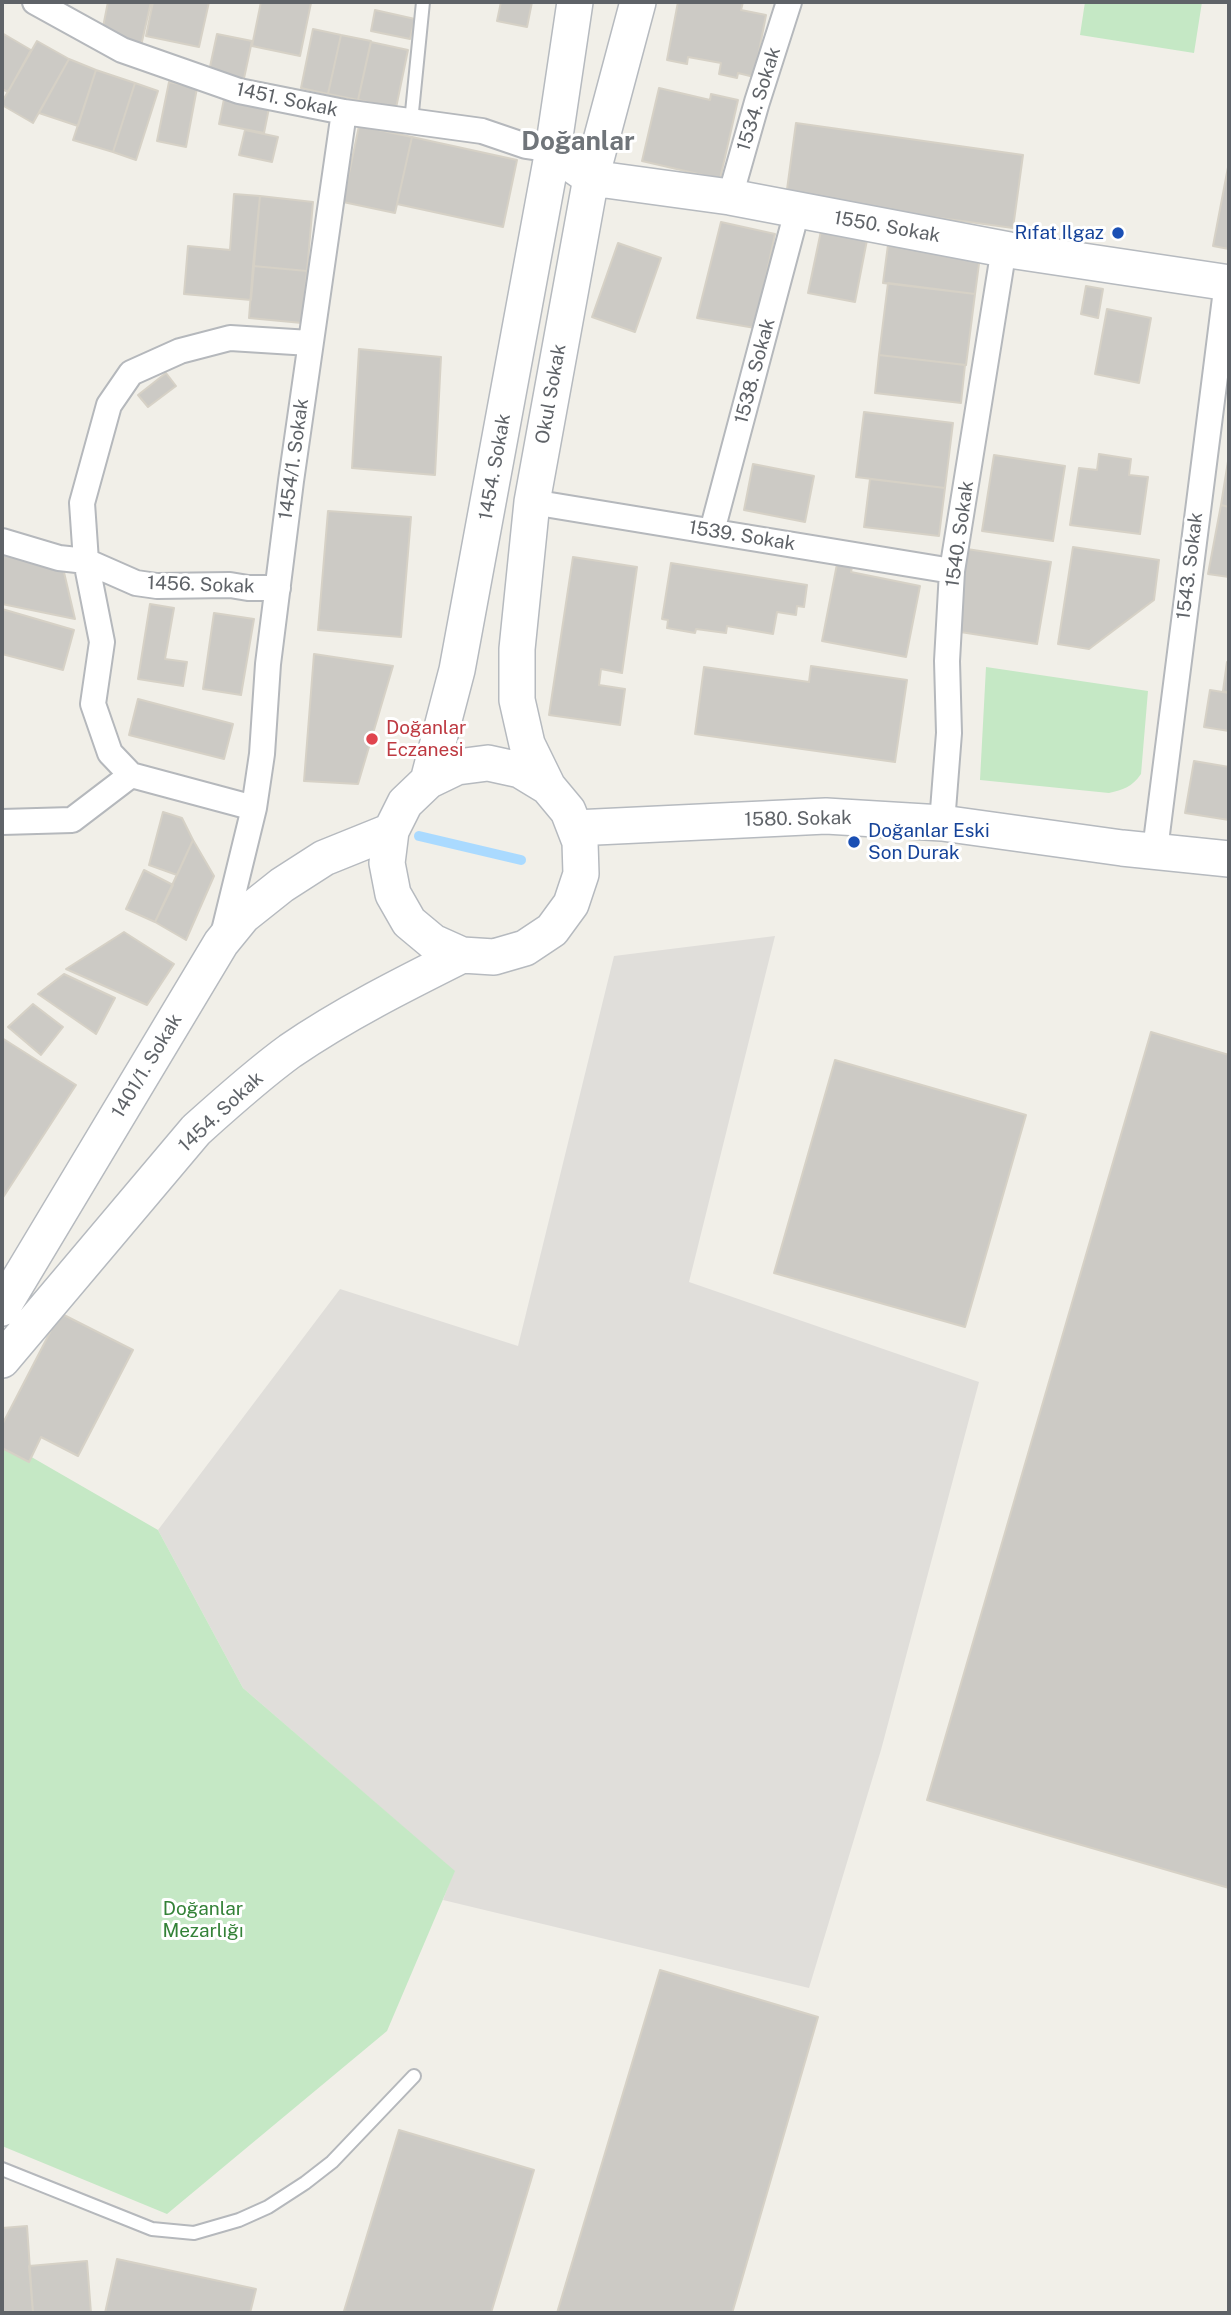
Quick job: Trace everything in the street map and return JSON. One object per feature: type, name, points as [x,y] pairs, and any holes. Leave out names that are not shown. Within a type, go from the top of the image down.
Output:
[{"type":"main road","points":[[553,150],[575,2]]},
{"type":"main road","name":"Okul Sokak","points":[[548,787],[527,744],[517,699],[517,649],[532,502],[591,178],[638,2]]},
{"type":"main road","name":"1550. Sokak","points":[[553,150],[591,178],[730,197],[1004,248],[1228,283]]},
{"type":"main road","name":"1454. Sokak","points":[[428,781],[457,670],[553,150]]},
{"type":"main road","points":[[488,763],[520,770],[548,787],[568,811],[580,842],[580,874],[571,904],[552,930],[525,948],[494,957],[462,955],[433,942],[409,922],[393,894],[387,863],[391,831],[405,803],[428,781],[457,767],[488,763]]},
{"type":"main road","name":"1580. Sokak","points":[[575,828],[826,816],[942,823],[1122,848],[1229,859]]},
{"type":"main road","points":[[221,943],[243,916],[282,885],[324,858],[391,831]]},
{"type":"main road","name":"1401/1. Sokak","points":[[2,1308],[221,943]]},
{"type":"main road","name":"1454. Sokak","points":[[2,1360],[196,1130],[225,1103],[290,1051],[386,993],[462,955]]},
{"type":"street","name":"1451. Sokak","points":[[35,2],[65,10],[122,50],[239,91],[344,112],[482,131],[526,146],[553,150]]},
{"type":"street","name":"1534. Sokak","points":[[730,197],[789,2]]},
{"type":"street","name":"1454/1. Sokak","points":[[254,808],[262,754],[268,664],[310,343],[344,112]]},
{"type":"street","name":"1538. Sokak","points":[[712,531],[797,211]]},
{"type":"street","name":"1540. Sokak","points":[[942,823],[949,733],[947,661],[952,571],[1004,248]]},
{"type":"street","name":"1543. Sokak","points":[[1154,850],[1228,283]]},
{"type":"street","points":[[254,808],[131,775],[110,752],[93,704],[102,642],[86,561],[82,503],[109,405],[131,373],[180,351],[229,338],[310,343]]},
{"type":"street","name":"1539. Sokak","points":[[532,502],[952,571]]},
{"type":"street","name":"1456. Sokak","points":[[2,541],[59,558],[86,561],[136,583],[157,586],[230,585],[278,588]]},
{"type":"street","points":[[2,822],[72,820],[131,775]]},
{"type":"street","name":"1401/1. Sokak","points":[[221,943],[254,808]]},
{"type":"lane","points":[[411,122],[423,2]]},
{"type":"lane","points":[[2,2169],[152,2229],[194,2233],[258,2212],[305,2183],[332,2162],[414,2076]]},
{"type":"shaded area","points":[[775,936],[689,1282],[979,1382],[881,1750],[809,1988],[443,1900],[454,1871],[243,1688],[158,1530],[340,1289],[518,1346],[614,956]]},
{"type":"green space","points":[[1085,2],[1202,2],[1194,53],[1080,35]]},
{"type":"green space","points":[[986,667],[1148,691],[1141,774],[1127,787],[1109,793],[980,780]]},
{"type":"green space","name":"Doğanlar Mezarlığı","points":[[2,1440],[158,1530],[243,1688],[455,1871],[387,2031],[167,2214],[2,2146]]},
{"type":"building","points":[[108,2],[151,2],[141,46],[101,37]]},
{"type":"building","points":[[153,2],[209,2],[199,47],[146,36]]},
{"type":"building","points":[[261,2],[311,3],[300,56],[252,46]]},
{"type":"building","points":[[501,2],[532,2],[527,27],[497,21]]},
{"type":"building","points":[[678,2],[743,2],[741,10],[766,15],[754,77],[738,73],[737,78],[719,74],[721,63],[688,57],[687,64],[667,60]]},
{"type":"building","points":[[375,10],[415,19],[410,39],[371,31]]},
{"type":"building","points":[[313,29],[341,35],[328,94],[301,88]]},
{"type":"building","points":[[2,33],[31,50],[8,92],[2,89]]},
{"type":"building","points":[[217,34],[252,41],[243,83],[208,76]]},
{"type":"building","points":[[341,35],[371,41],[358,100],[328,94]]},
{"type":"building","points":[[37,41],[69,59],[33,123],[2,105],[2,102]]},
{"type":"building","points":[[371,42],[408,50],[396,108],[358,100]]},
{"type":"building","points":[[69,59],[96,70],[78,126],[39,113]]},
{"type":"building","points":[[96,70],[135,83],[113,152],[73,140]]},
{"type":"building","points":[[169,82],[197,88],[186,147],[157,141]]},
{"type":"building","points":[[135,83],[158,91],[136,160],[113,152]]},
{"type":"building","points":[[659,88],[710,100],[711,94],[738,100],[720,179],[642,161]]},
{"type":"building","points":[[224,99],[269,108],[264,133],[219,124]]},
{"type":"building","points":[[796,123],[1023,155],[1013,228],[786,197]]},
{"type":"building","points":[[359,126],[412,137],[395,213],[343,202]]},
{"type":"building","points":[[245,130],[278,137],[272,162],[239,155]]},
{"type":"building","points":[[412,137],[517,160],[503,227],[397,204]]},
{"type":"building","points":[[1229,162],[1229,249],[1213,246]]},
{"type":"building","points":[[234,194],[260,196],[251,300],[184,294],[188,246],[230,250]]},
{"type":"building","points":[[260,196],[313,202],[307,271],[253,266]]},
{"type":"building","points":[[721,222],[775,234],[755,328],[697,318]]},
{"type":"building","points":[[821,231],[867,240],[855,302],[808,293]]},
{"type":"building","points":[[618,243],[661,258],[635,332],[592,317]]},
{"type":"building","points":[[888,245],[980,256],[975,294],[883,283]]},
{"type":"building","points":[[253,266],[307,271],[302,323],[249,318]]},
{"type":"building","points":[[888,283],[975,294],[966,365],[879,355]]},
{"type":"building","points":[[1086,286],[1103,289],[1098,318],[1081,314]]},
{"type":"building","points":[[1107,309],[1151,318],[1139,383],[1095,374]]},
{"type":"building","points":[[359,349],[441,357],[435,475],[352,468]]},
{"type":"building","points":[[879,355],[965,365],[961,403],[875,393]]},
{"type":"building","points":[[166,373],[176,386],[148,407],[138,395]]},
{"type":"building","points":[[864,412],[953,423],[945,488],[856,477]]},
{"type":"building","points":[[1099,454],[1131,459],[1129,475],[1148,477],[1140,534],[1070,525],[1079,468],[1097,470]]},
{"type":"building","points":[[994,455],[1065,466],[1053,541],[982,531]]},
{"type":"building","points":[[1229,455],[1229,507],[1221,505]]},
{"type":"building","points":[[753,464],[814,476],[805,522],[744,510]]},
{"type":"building","points":[[870,479],[945,488],[939,536],[864,527]]},
{"type":"building","points":[[1221,505],[1229,507],[1229,577],[1208,574]]},
{"type":"building","points":[[328,511],[411,517],[401,637],[318,630]]},
{"type":"building","points":[[1073,547],[1159,560],[1154,600],[1089,649],[1058,644]]},
{"type":"building","points":[[967,549],[1051,562],[1037,644],[954,631]]},
{"type":"building","points":[[2,553],[63,568],[75,619],[2,604]]},
{"type":"building","points":[[573,557],[637,567],[622,673],[601,669],[599,685],[625,689],[620,725],[549,715]]},
{"type":"building","points":[[671,563],[807,585],[804,607],[797,606],[796,615],[777,612],[773,634],[727,626],[726,633],[696,629],[695,633],[667,628],[668,620],[662,619]]},
{"type":"building","points":[[837,564],[852,567],[851,572],[920,586],[906,657],[822,641]]},
{"type":"building","points":[[150,604],[174,608],[165,659],[187,662],[183,686],[138,679]]},
{"type":"building","points":[[2,609],[74,630],[63,670],[2,654]]},
{"type":"building","points":[[214,613],[254,619],[241,695],[203,689]]},
{"type":"building","points":[[314,654],[393,666],[358,784],[304,781]]},
{"type":"building","points":[[1227,662],[1229,663],[1229,693],[1223,691]]},
{"type":"building","points":[[811,666],[907,680],[895,762],[695,734],[704,667],[809,682]]},
{"type":"building","points":[[1210,690],[1229,693],[1229,731],[1204,727]]},
{"type":"building","points":[[138,699],[233,724],[224,759],[129,735]]},
{"type":"building","points":[[1194,761],[1229,767],[1229,820],[1185,813]]},
{"type":"building","points":[[163,812],[182,818],[193,840],[177,875],[149,865]]},
{"type":"building","points":[[193,840],[214,876],[186,940],[155,922]]},
{"type":"building","points":[[144,870],[173,885],[155,922],[126,909]]},
{"type":"building","points":[[124,932],[174,964],[147,1005],[66,969]]},
{"type":"building","points":[[64,974],[115,998],[96,1034],[38,994]]},
{"type":"building","points":[[33,1004],[63,1027],[41,1055],[8,1027]]},
{"type":"building","points":[[1151,1032],[1229,1055],[1229,1888],[927,1800]]},
{"type":"building","points":[[2,1038],[76,1085],[2,1199]]},
{"type":"building","points":[[835,1060],[1026,1115],[965,1327],[774,1273]]},
{"type":"building","points":[[60,1313],[133,1350],[78,1456],[41,1437],[29,1462],[2,1448],[2,1425]]},
{"type":"building","points":[[660,1970],[818,2017],[733,2310],[732,2313],[557,2313]]},
{"type":"building","points":[[399,2130],[534,2170],[491,2313],[344,2311]]},
{"type":"building","points":[[27,2226],[33,2313],[2,2313],[2,2228]]},
{"type":"building","points":[[117,2259],[256,2289],[250,2313],[105,2313]]},
{"type":"building","points":[[87,2261],[91,2313],[33,2313],[29,2266]]},
{"type":"waterway","points":[[419,836],[521,860]]},
{"type":"place","name":"Rıfat Ilgaz","points":[[1118,233]]},
{"type":"place","name":"Doğanlar Eczanesi","points":[[372,739]]},
{"type":"place","name":"Doğanlar Eski Son Durak","points":[[854,842]]},
{"type":"district","name":"Doğanlar","points":[[578,142]]}]
